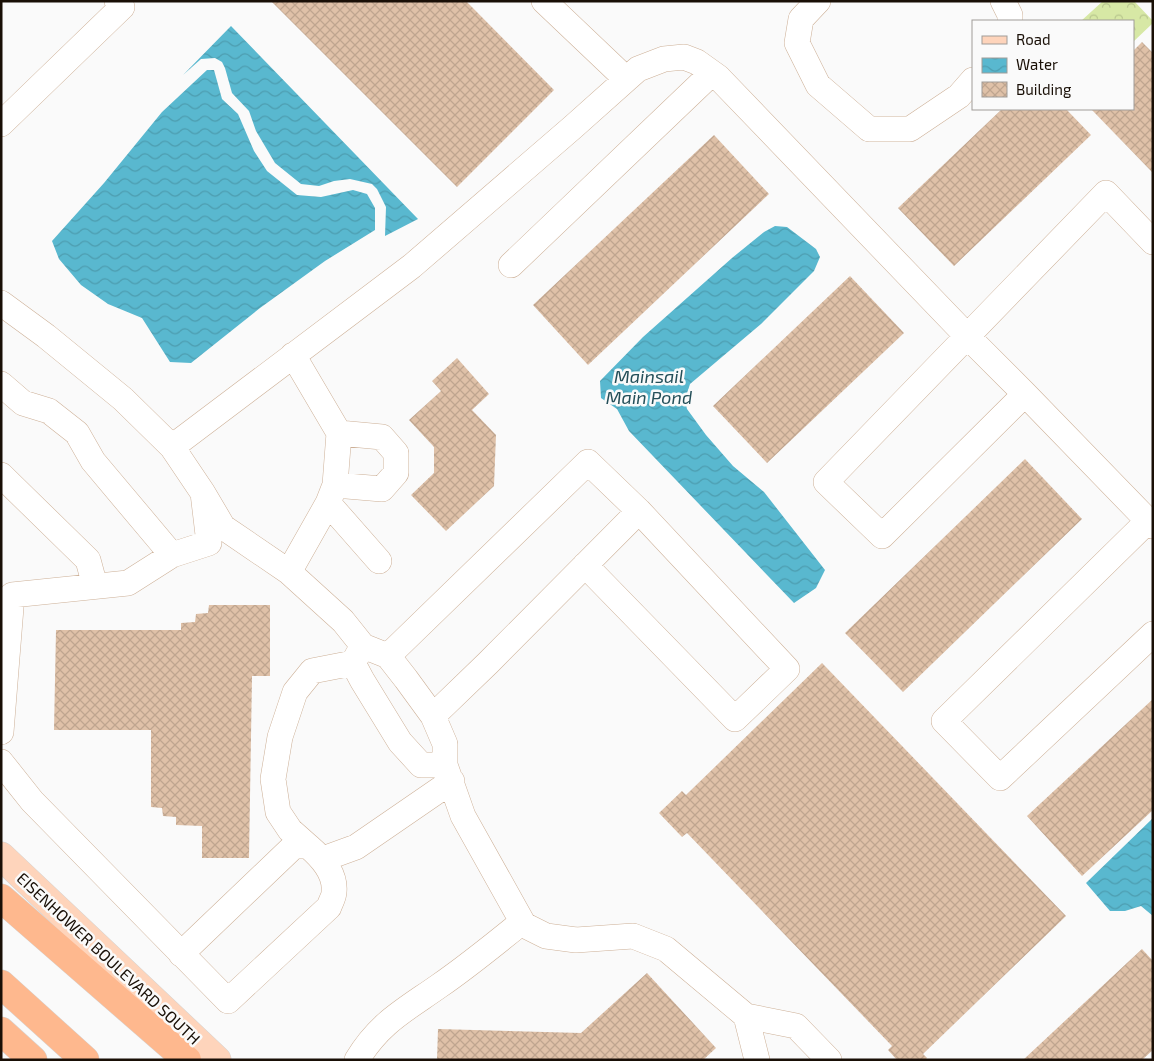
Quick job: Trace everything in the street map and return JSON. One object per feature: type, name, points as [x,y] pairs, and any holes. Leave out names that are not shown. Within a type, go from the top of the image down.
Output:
[{"type":"highway","points":[[1,898],[187,1060]]},
{"type":"highway","points":[[1,984],[84,1060]]},
{"type":"highway","points":[[1,1031],[33,1060]]},
{"type":"main road","name":"EISENHOWER BOULEVARD SOUTH","points":[[1,856],[217,1060]]},
{"type":"lane","points":[[1,124],[122,7],[116,1]]},
{"type":"lane","points":[[544,1],[625,78]]},
{"type":"lane","points":[[818,1],[800,19],[797,43],[818,85],[869,129],[910,129],[959,96],[972,81]]},
{"type":"lane","points":[[1003,1],[1010,15],[1010,20]]},
{"type":"lane","points":[[172,447],[412,266],[573,127],[638,68],[664,59],[684,56],[697,62],[718,77],[1150,524],[944,721],[1000,778],[1153,634]]},
{"type":"lane","points":[[511,265],[712,73]]},
{"type":"lane","points":[[1025,394],[882,536],[826,482],[1106,193],[1153,242]]},
{"type":"lane","points":[[1,303],[46,336],[122,399],[172,447],[223,527],[289,572],[343,621],[358,654],[362,680],[400,742],[421,765],[448,773]]},
{"type":"lane","points":[[289,572],[331,494],[338,433],[293,355]]},
{"type":"lane","points":[[1,384],[24,403],[49,411],[77,433],[93,461],[172,555]]},
{"type":"lane","points":[[331,494],[382,489],[396,473],[396,453],[382,437],[338,433]]},
{"type":"lane","points":[[1,762],[32,801],[228,1001],[329,907],[334,892],[332,875],[316,852],[290,830],[278,812],[273,779],[280,737],[295,692],[312,671],[358,654],[388,656],[588,462],[639,511],[787,669],[735,719],[585,565]]},
{"type":"lane","points":[[1,475],[88,560],[96,586]]},
{"type":"lane","points":[[1,732],[12,594],[128,583],[172,555],[209,543],[202,493]]},
{"type":"lane","points":[[331,494],[379,561]]},
{"type":"lane","points":[[433,716],[639,511]]},
{"type":"lane","points":[[388,656],[433,716],[445,744],[448,773],[463,816],[524,926],[546,936],[576,940],[633,936],[666,949],[746,1016],[796,1026],[829,1060]]},
{"type":"lane","points":[[181,954],[294,846],[316,852],[356,847],[448,773]]},
{"type":"lane","points":[[356,1060],[374,1034],[396,1014],[439,986],[522,922]]},
{"type":"lane","points":[[746,1016],[757,1060]]},
{"type":"green space","points":[[1103,1],[1134,1],[1153,23],[1134,41],[1134,20],[1082,20]]},
{"type":"water","points":[[231,26],[418,219],[385,236],[386,207],[377,189],[372,184],[350,179],[334,181],[319,186],[301,184],[275,163],[256,131],[249,111],[232,93],[222,62],[215,58],[201,59],[183,75]]},
{"type":"water","points":[[207,70],[214,70],[222,99],[238,114],[254,151],[267,171],[297,195],[321,197],[353,190],[367,194],[375,208],[375,230],[325,261],[260,308],[191,363],[170,362],[142,318],[108,304],[81,285],[59,259],[52,241],[104,183],[162,112]]},
{"type":"water","name":"Mainsail Main Pond","points":[[775,226],[787,227],[816,249],[820,257],[814,271],[761,324],[690,384],[685,400],[687,409],[706,435],[733,466],[764,492],[825,570],[816,588],[794,603],[629,431],[617,409],[601,398],[600,381],[643,337],[732,258],[764,232]]},
{"type":"water","points":[[1153,818],[1153,916],[1141,906],[1125,911],[1110,911],[1086,883]]},
{"type":"building","points":[[271,1],[466,1],[554,90],[457,187]]},
{"type":"building","points":[[1142,42],[1153,53],[1153,173],[1092,110],[1134,110],[1134,50]]},
{"type":"building","points":[[1001,110],[1067,110],[1091,135],[954,266],[898,208]]},
{"type":"building","points":[[714,135],[769,194],[588,365],[533,305]]},
{"type":"building","points":[[850,276],[904,333],[767,463],[713,406]]},
{"type":"building","points":[[457,358],[489,394],[472,410],[496,435],[494,486],[446,531],[411,495],[434,473],[434,447],[409,420],[441,391],[432,381]]},
{"type":"building","points":[[1025,459],[1082,519],[903,692],[845,633]]},
{"type":"building","points":[[209,605],[270,605],[270,676],[252,676],[249,858],[202,858],[202,826],[176,825],[176,817],[163,816],[162,808],[151,807],[151,730],[54,730],[56,630],[181,630],[181,623],[195,622],[196,614],[208,613]]},
{"type":"building","points":[[822,663],[1066,916],[923,1054],[927,1058],[925,1060],[897,1060],[888,1050],[892,1046],[687,833],[682,837],[659,813],[682,791],[686,795]]},
{"type":"building","points":[[1153,699],[1153,810],[1082,876],[1027,816]]},
{"type":"building","points":[[1142,949],[1153,961],[1153,1050],[1142,1060],[1023,1060]]},
{"type":"building","points":[[647,973],[716,1048],[703,1060],[437,1060],[438,1029],[581,1033]]}]
